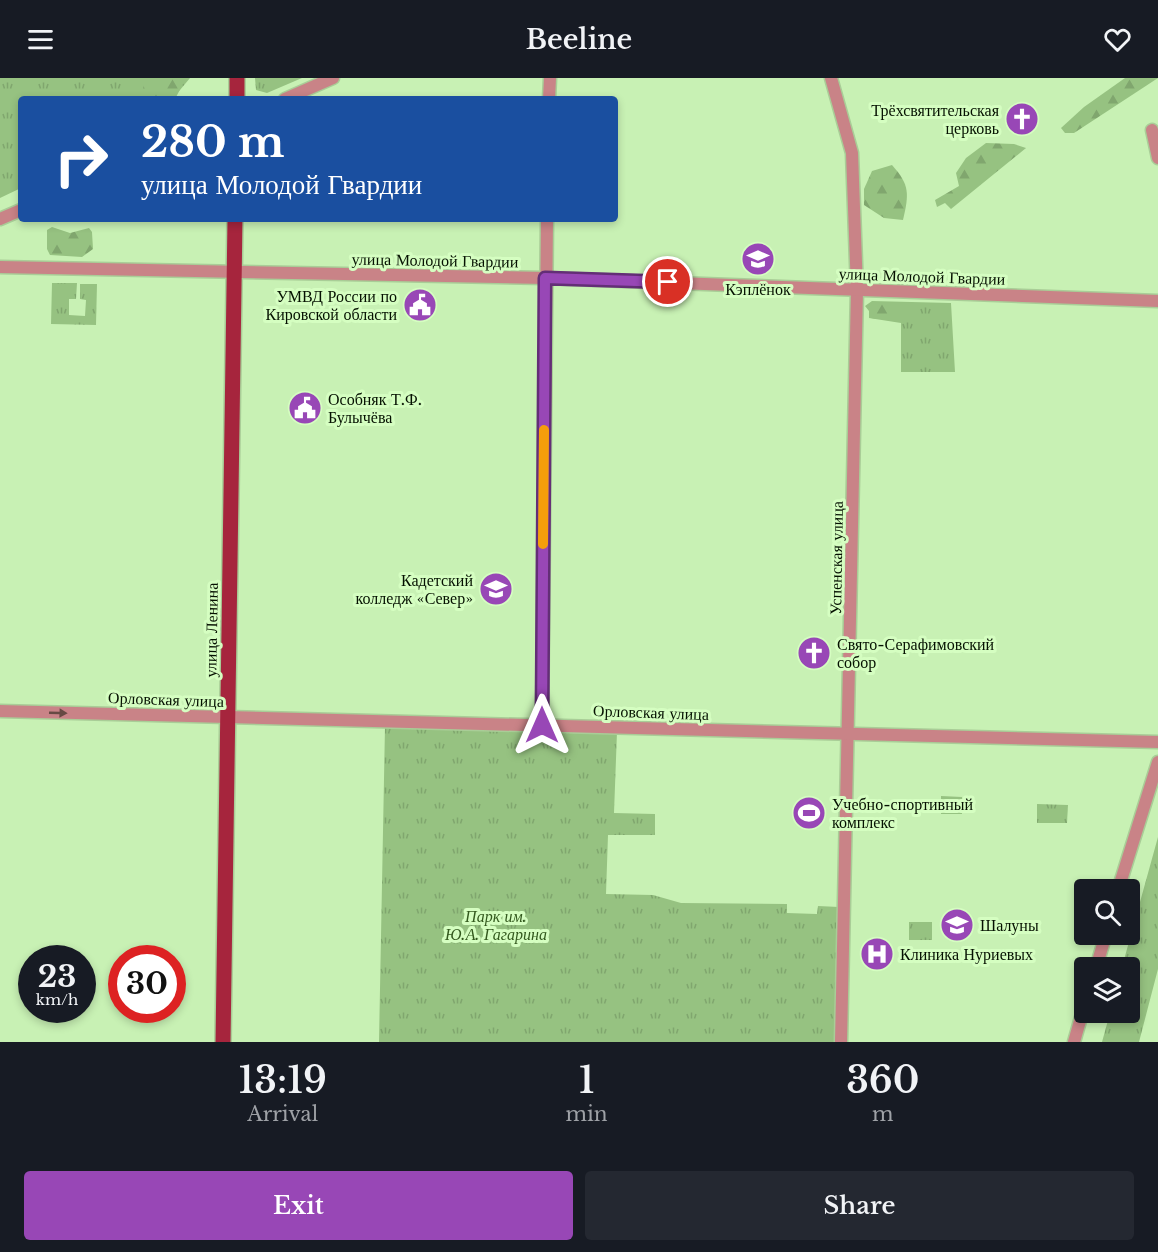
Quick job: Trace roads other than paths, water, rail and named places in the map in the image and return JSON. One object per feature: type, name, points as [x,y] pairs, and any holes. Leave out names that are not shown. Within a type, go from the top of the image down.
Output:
[{"type":"main road","points":[[237,78],[237,96]]},
{"type":"main road","name":"улица Ленина","points":[[223,1042],[235,222]]},
{"type":"street","points":[[292,96],[333,78]]},
{"type":"street","points":[[549,96],[550,78]]},
{"type":"street","name":"Успенская улица","points":[[831,78],[852,153],[857,290],[841,1042]]},
{"type":"street","points":[[1152,130],[1158,158]]},
{"type":"street","points":[[0,219],[18,211]]},
{"type":"street","points":[[542,725],[547,222]]},
{"type":"street","name":"улица Молодой Гвардии","points":[[0,267],[545,278],[1158,301]]},
{"type":"street","name":"Орловская улица","points":[[0,711],[1158,742]]},
{"type":"street","points":[[1121,879],[1158,762]]},
{"type":"street","points":[[1074,1042],[1079,1023]]},
{"type":"place","name":"Трёхсвятительская церковь","points":[[1022,119]]},
{"type":"place","name":"Кэплёнок","points":[[758,259]]},
{"type":"place","name":"УМВД России по Кировской области","points":[[420,305]]},
{"type":"place","name":"Особняк Т.Ф. Булычёва","points":[[305,408]]},
{"type":"place","name":"Кадетский колледж «Север»","points":[[496,589]]},
{"type":"place","name":"Свято-Серафимовский собор","points":[[814,653]]},
{"type":"place","name":"Учебно-спортивный комплекс","points":[[809,813]]},
{"type":"place","name":"Шалуны","points":[[957,925]]},
{"type":"place","name":"Клиника Нуриевых","points":[[877,954]]},
{"type":"park label","name":"Парк им. Ю.А. Гагарина","points":[[496,925]]}]
